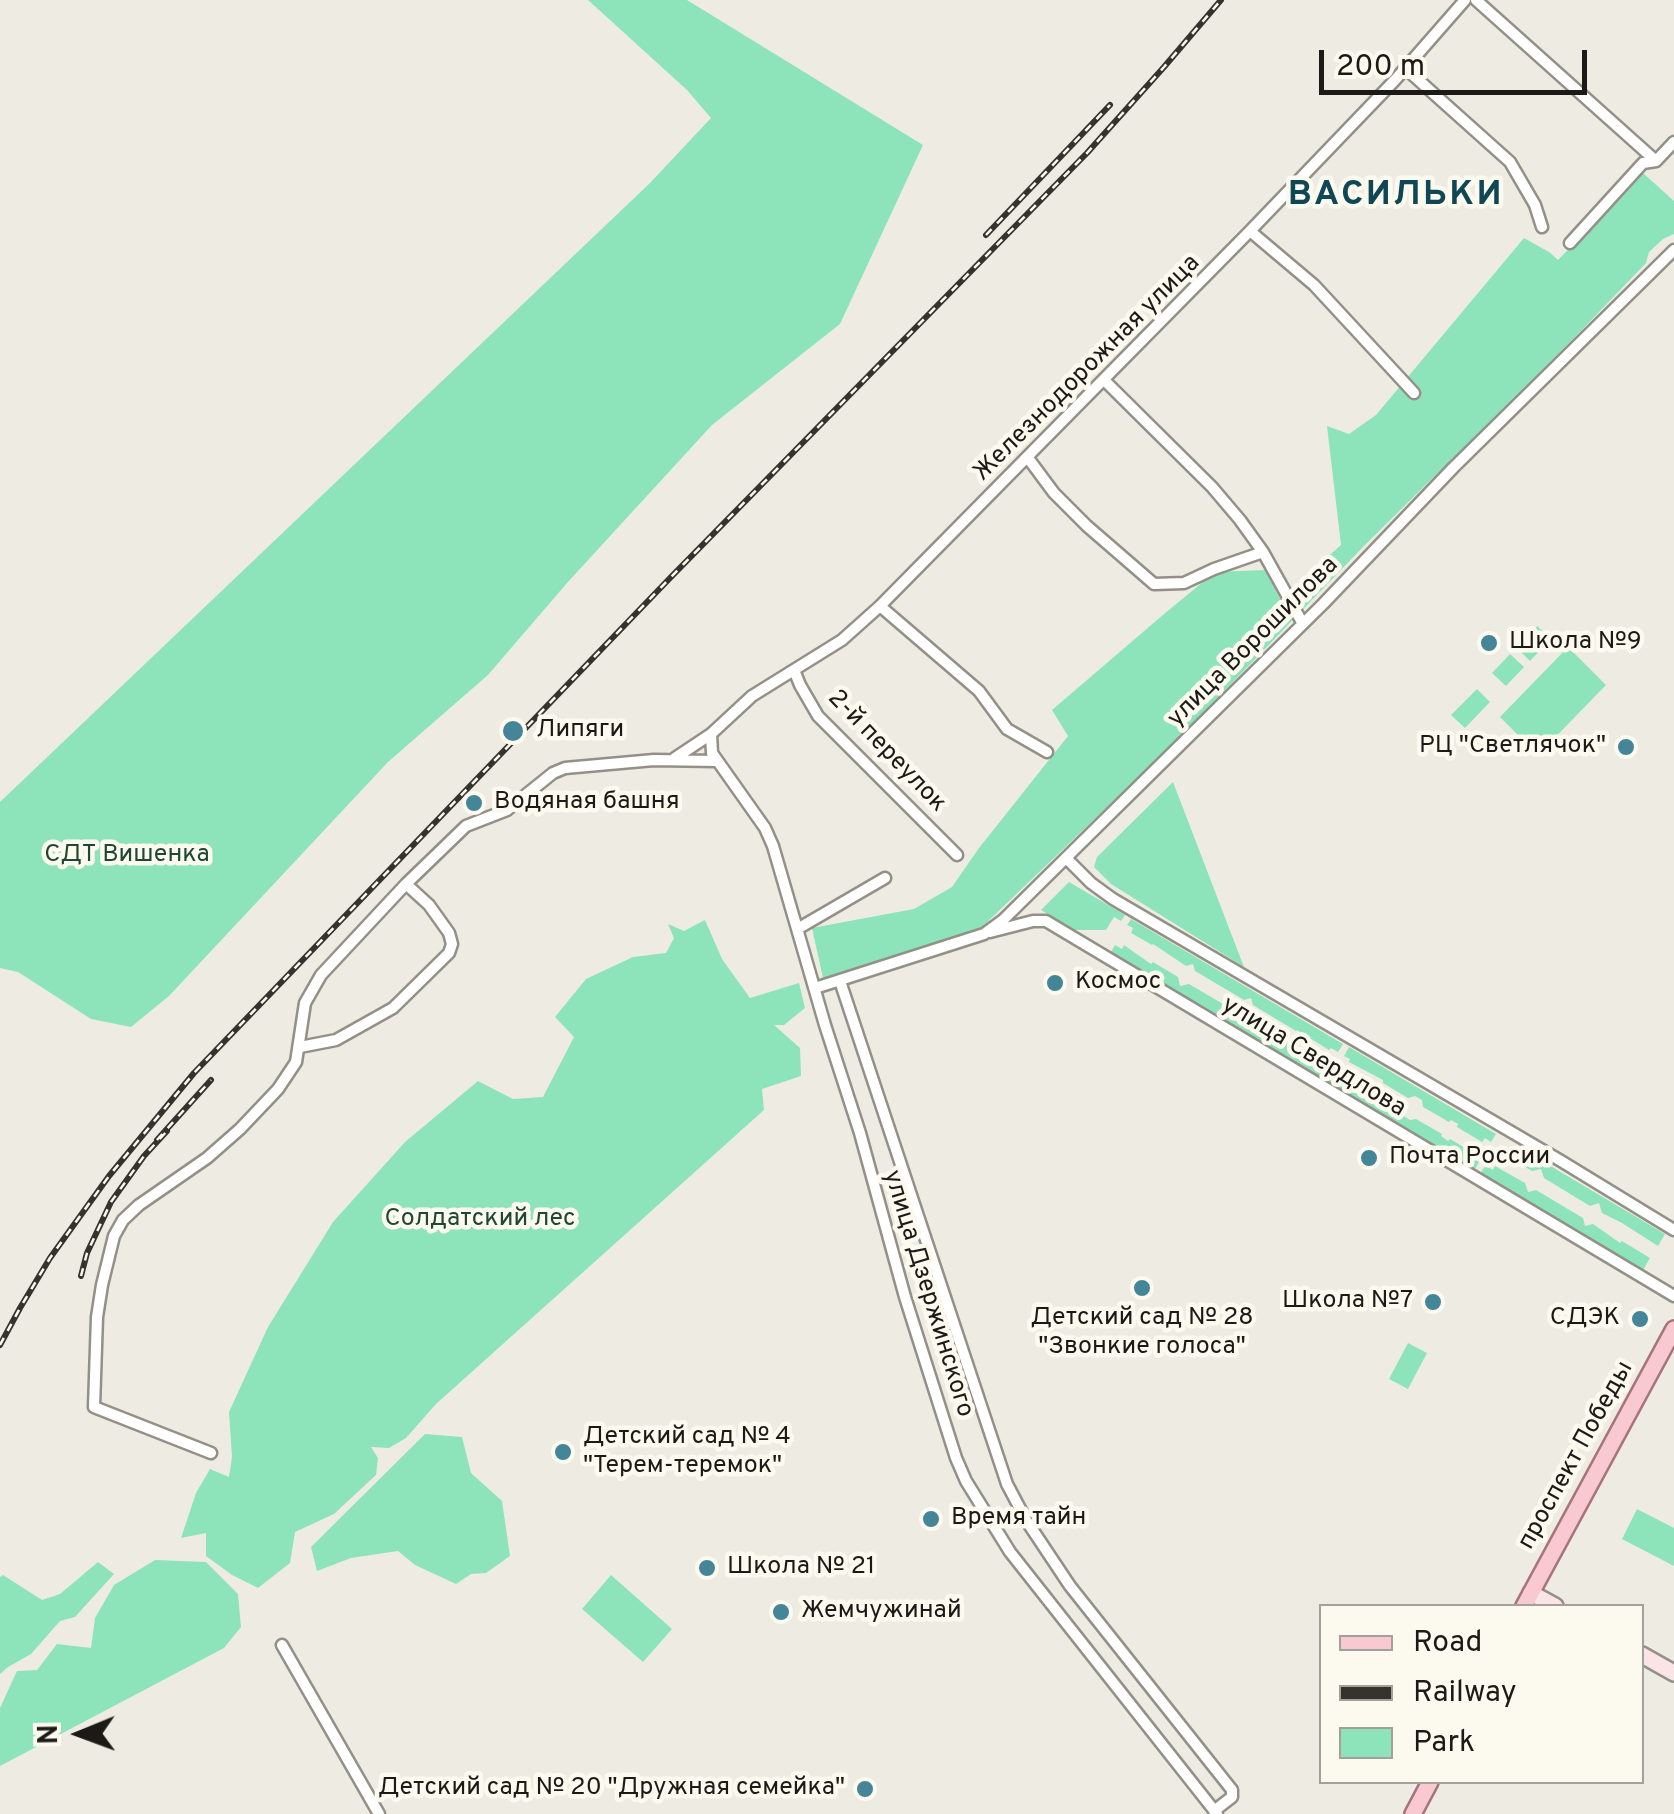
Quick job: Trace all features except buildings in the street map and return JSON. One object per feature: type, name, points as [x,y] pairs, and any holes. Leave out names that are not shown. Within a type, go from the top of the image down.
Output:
[{"type":"main road","name":"проспект Победы","points":[[1528,1600],[1674,1329]]},
{"type":"main road","points":[[1644,1655],[1674,1673]]},
{"type":"main road","points":[[1412,1814],[1429,1784]]},
{"type":"street","name":"Железнодорожная улица","points":[[673,760],[712,734],[752,696],[842,640],[880,606],[1250,232],[1465,0]]},
{"type":"street","points":[[1476,0],[1656,161]]},
{"type":"street","points":[[1405,68],[1510,162],[1535,205],[1542,228]]},
{"type":"street","points":[[1570,243],[1643,163],[1656,161],[1674,142]]},
{"type":"street","points":[[1250,232],[1314,286],[1414,393]]},
{"type":"street","name":"улица Ворошилова","points":[[815,988],[984,934],[1019,906],[1674,250]]},
{"type":"street","points":[[1104,380],[1240,520],[1303,624]]},
{"type":"street","points":[[1028,458],[1054,493],[1087,526],[1154,584],[1184,583],[1262,552]]},
{"type":"street","points":[[880,606],[980,691],[1007,729],[1047,752]]},
{"type":"street","name":"2-й переулок","points":[[794,670],[818,716],[957,855]]},
{"type":"street","name":"улица Дзержинского","points":[[712,734],[711,746],[717,760],[774,846],[905,1297],[966,1482],[1010,1552],[1216,1812],[1232,1797],[1232,1790],[1070,1586],[1026,1520],[1008,1484],[840,981]]},
{"type":"street","points":[[211,1454],[94,1406],[97,1317],[107,1257],[123,1220],[240,1130],[289,1075],[300,1047],[305,1002],[321,975],[466,826],[507,810],[553,773],[578,766],[717,760]]},
{"type":"street","name":"улица Свердлова","points":[[1067,859],[1113,899],[1674,1230]]},
{"type":"street","points":[[798,928],[885,878]]},
{"type":"street","points":[[300,1047],[336,1040],[393,1008],[449,953],[449,933],[406,884]]},
{"type":"street","name":"улица Свердлова","points":[[984,934],[1034,920],[1046,921],[1674,1296]]},
{"type":"street","points":[[282,1645],[379,1814]]},
{"type":"green space","name":"СДТ Вишенка","points":[[588,0],[687,0],[923,145],[840,324],[712,425],[488,675],[388,762],[169,996],[131,1027],[91,1019],[18,972],[0,968],[0,802],[650,183],[711,118],[687,90]]},
{"type":"green space","points":[[1643,173],[1674,201],[1674,234],[1649,252],[1646,263],[1574,338],[1364,546],[1181,736],[982,927],[887,961],[823,978],[812,928],[914,909],[952,887],[1068,736],[1052,710],[1164,614],[1215,572],[1265,570],[1280,599],[1341,545],[1327,426],[1349,434],[1376,415],[1524,238],[1558,260]]},
{"type":"green space","points":[[1537,626],[1551,639],[1530,661],[1517,648]]},
{"type":"green space","points":[[1568,647],[1606,685],[1538,755],[1500,717]]},
{"type":"green space","points":[[1510,654],[1524,667],[1506,686],[1492,673]]},
{"type":"green space","points":[[1477,689],[1490,702],[1465,728],[1451,715]]},
{"type":"green space","points":[[1173,782],[1244,967],[1111,884],[1094,867],[1097,857]]},
{"type":"green space","points":[[1069,882],[1125,915],[1121,921],[1114,917],[1106,930],[1075,930],[1041,910]]},
{"type":"green space","points":[[1131,919],[1343,1044],[1338,1052],[1329,1050],[1296,1031],[1253,1005],[1251,998],[1244,1000],[1195,971],[1193,964],[1186,966],[1131,933],[1133,928],[1127,925]]},
{"type":"green space","name":"Солдатский лес","points":[[705,920],[722,959],[750,998],[799,983],[805,1008],[784,1025],[774,1025],[800,1048],[801,1076],[762,1089],[764,1110],[436,1404],[406,1438],[389,1448],[371,1447],[378,1458],[376,1475],[334,1514],[295,1532],[290,1563],[258,1588],[206,1556],[206,1533],[181,1538],[196,1493],[210,1469],[229,1477],[229,1412],[268,1327],[333,1222],[405,1142],[478,1081],[513,1099],[543,1097],[574,1037],[555,1017],[586,979],[633,957],[666,953],[674,938],[668,924],[684,931]]},
{"type":"green space","points":[[1115,945],[1122,949],[1124,945],[1178,977],[1180,986],[1189,984],[1235,1011],[1237,1020],[1246,1018],[1321,1063],[1319,1068],[1326,1072],[1322,1079],[1111,952]]},
{"type":"green space","points":[[1349,1047],[1496,1134],[1491,1142],[1485,1138],[1482,1142],[1458,1124],[1423,1107],[1422,1100],[1408,1098],[1349,1062],[1344,1056]]},
{"type":"green space","points":[[1342,1075],[1399,1109],[1410,1120],[1416,1119],[1475,1154],[1473,1158],[1479,1162],[1474,1171],[1328,1082],[1332,1076],[1338,1079]]},
{"type":"green space","points":[[1524,1153],[1665,1234],[1658,1246],[1602,1213],[1599,1203],[1590,1206],[1544,1178],[1541,1169],[1532,1171],[1518,1163]]},
{"type":"green space","points":[[1485,1166],[1493,1170],[1495,1166],[1525,1183],[1528,1192],[1536,1190],[1583,1218],[1585,1226],[1593,1224],[1650,1258],[1642,1272],[1480,1174]]},
{"type":"green space","points":[[1408,1343],[1427,1353],[1408,1389],[1389,1379]]},
{"type":"green space","points":[[425,1434],[462,1437],[471,1473],[502,1501],[510,1556],[486,1573],[471,1574],[456,1584],[415,1565],[398,1551],[351,1558],[317,1571],[311,1547]]},
{"type":"green space","points":[[1637,1509],[1674,1528],[1674,1566],[1622,1539]]},
{"type":"green space","points":[[155,1560],[206,1562],[238,1594],[241,1627],[224,1648],[0,1766],[0,1708],[17,1671],[37,1670],[57,1644],[91,1648],[95,1618],[114,1585]]},
{"type":"green space","points":[[98,1562],[114,1574],[75,1617],[60,1621],[31,1654],[0,1674],[0,1577],[3,1575],[42,1600],[60,1594]]},
{"type":"green space","points":[[611,1575],[672,1629],[643,1662],[582,1609]]},
{"type":"railway","points":[[0,1345],[50,1258],[109,1176],[194,1073],[671,577],[1087,153],[1221,0]]},
{"type":"railway","points":[[986,235],[1110,105]]},
{"type":"railway","points":[[157,1140],[211,1080]]},
{"type":"railway","points":[[81,1276],[87,1253],[111,1202],[167,1131]]},
{"type":"place","name":"Школа №9","points":[[1489,643]]},
{"type":"place","name":"Липяги","points":[[513,731]]},
{"type":"place","name":"РЦ \"Светлячок\"","points":[[1626,747]]},
{"type":"place","name":"Водяная башня","points":[[474,803]]},
{"type":"place","name":"Космос","points":[[1055,983]]},
{"type":"place","name":"Почта России","points":[[1369,1158]]},
{"type":"place","name":"Детский сад № 28 \"Звонкие голоса\"","points":[[1142,1288]]},
{"type":"place","name":"Школа №7","points":[[1433,1302]]},
{"type":"place","name":"СДЭК","points":[[1640,1319]]},
{"type":"place","name":"Детский сад № 4 \"Терем-теремок\"","points":[[563,1452]]},
{"type":"place","name":"Время тайн","points":[[931,1519]]},
{"type":"place","name":"Школа № 21","points":[[707,1568]]},
{"type":"place","name":"Жемчужинай","points":[[781,1612]]},
{"type":"place","name":"Детский сад № 20 \"Дружная семейка\"","points":[[865,1789]]},
{"type":"district","name":"ВАСИЛЬКИ","points":[[1396,197]]}]
